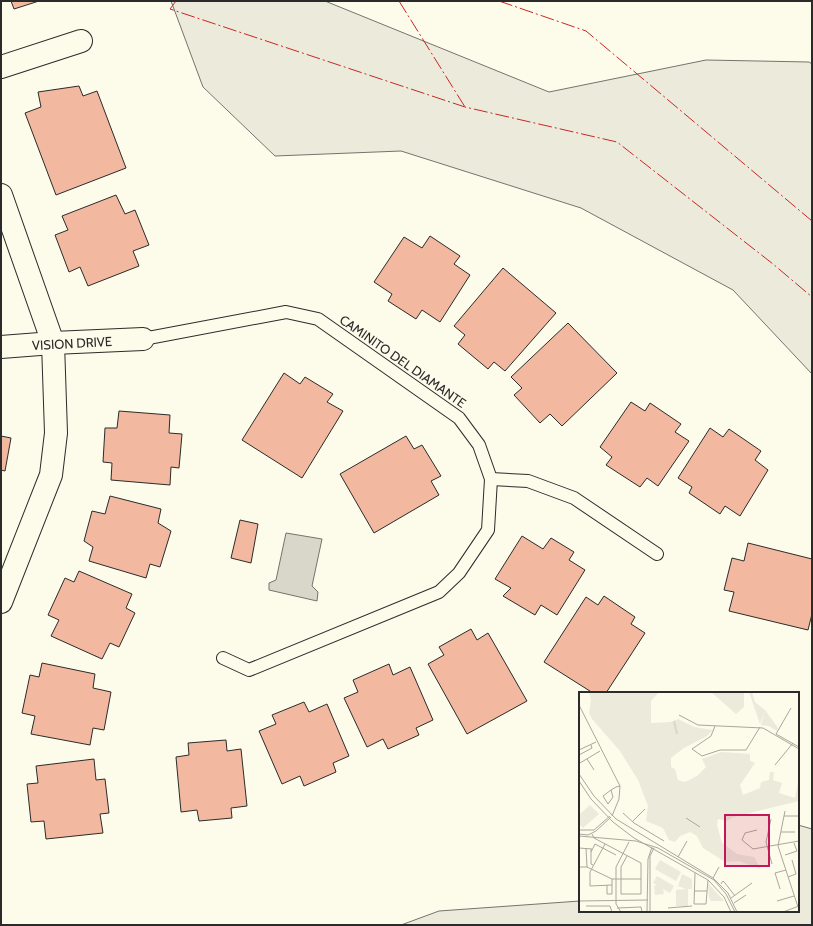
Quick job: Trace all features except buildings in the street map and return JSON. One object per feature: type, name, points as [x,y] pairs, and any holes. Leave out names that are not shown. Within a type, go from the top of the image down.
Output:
[{"type":"street","points":[[1,66],[81,41]]},
{"type":"street","points":[[1,195],[53,343],[56,433],[51,475],[1,602]]},
{"type":"street","name":"VISION DRIVE","points":[[1,347],[143,339]]},
{"type":"lane","name":"CAMINITO DEL DIAMANTE","points":[[143,339],[286,312],[318,318],[459,418],[479,445],[491,479],[488,530],[459,573],[439,592],[249,670],[223,658]]},
{"type":"lane","points":[[491,479],[528,481],[574,498],[657,554]]},
{"type":"shaded area","points":[[171,1],[325,1],[549,92],[706,60],[809,62],[812,64],[812,374],[733,290],[581,208],[401,151],[275,156],[203,87]]},
{"type":"shaded area","points":[[286,533],[322,539],[312,586],[318,592],[317,601],[269,590],[269,583],[276,580]]},
{"type":"shaded area","points":[[799,825],[812,829],[812,925],[401,925],[439,911],[579,901],[579,912],[799,912]]},
{"type":"power","points":[[176,1],[170,9],[465,107],[617,142],[773,264],[812,297]]},
{"type":"power","points":[[399,1],[465,107]]},
{"type":"power","points":[[499,1],[586,31],[812,221]]}]
